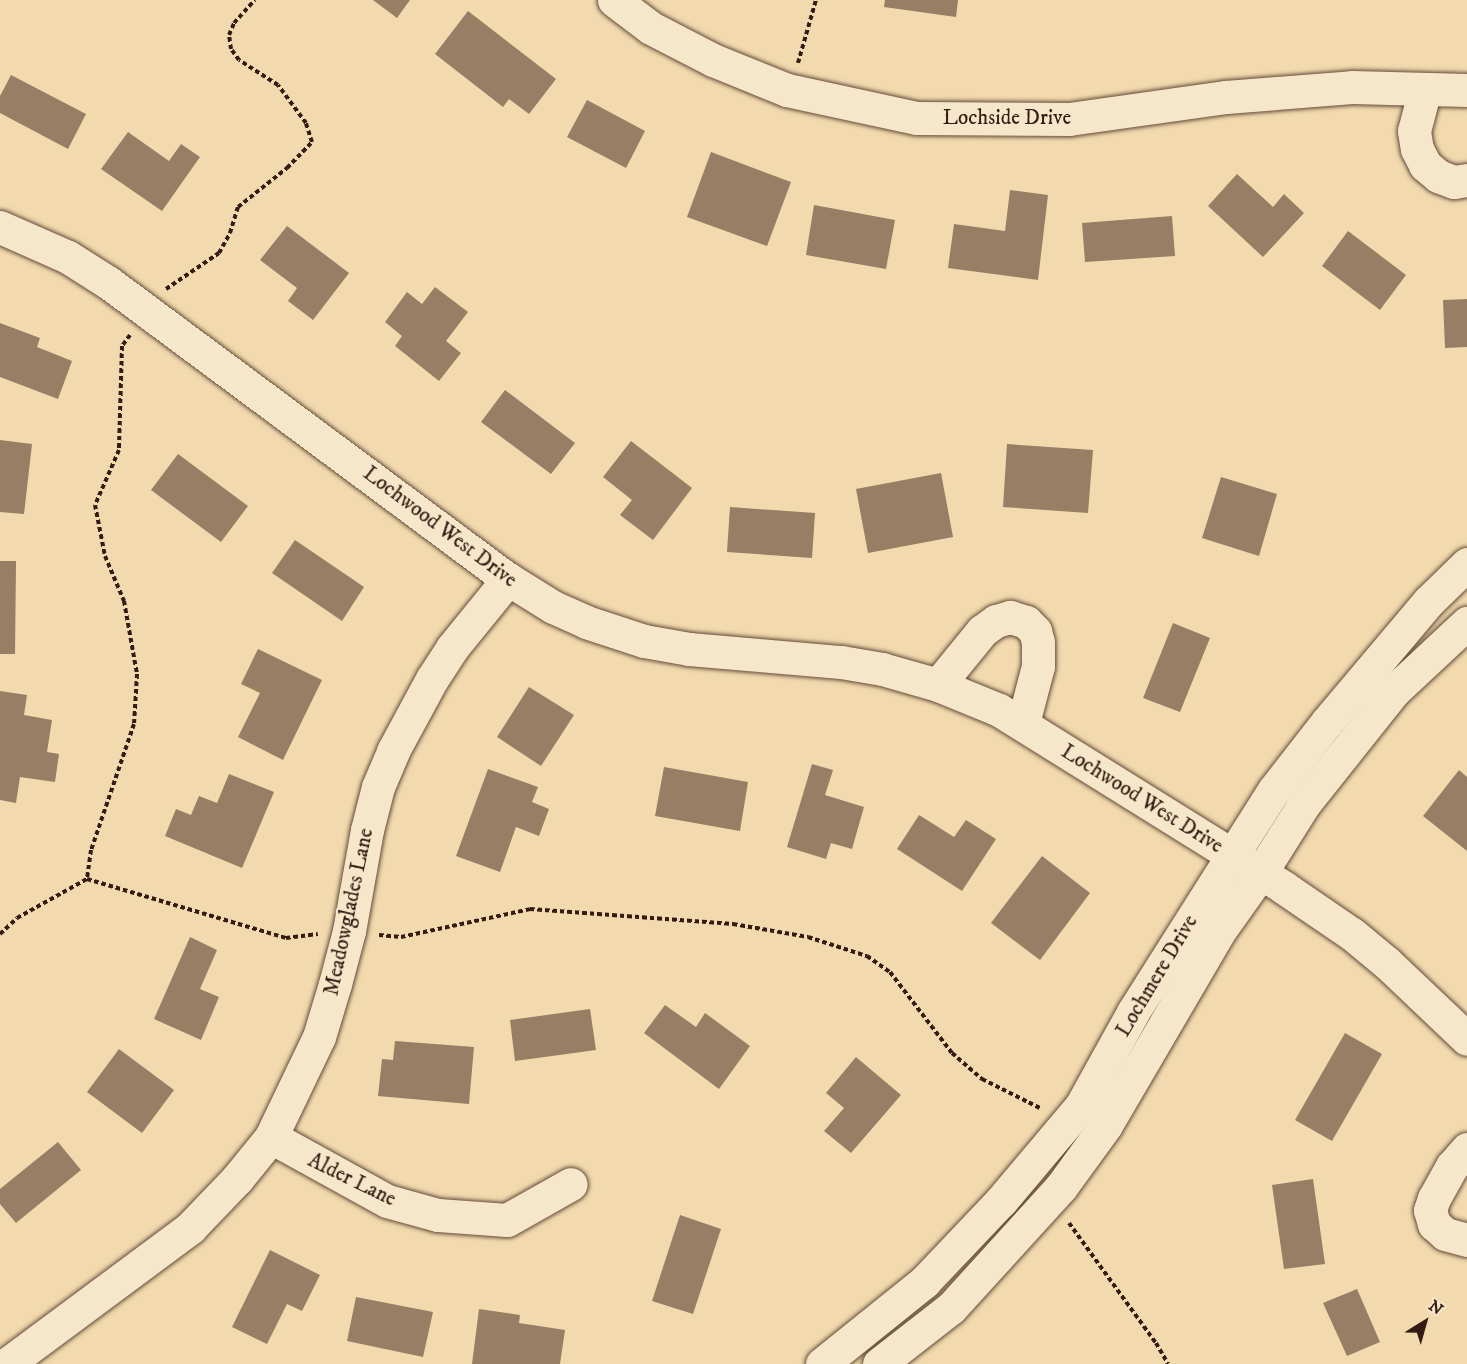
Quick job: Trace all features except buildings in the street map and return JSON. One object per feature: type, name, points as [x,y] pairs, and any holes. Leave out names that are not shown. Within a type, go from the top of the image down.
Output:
[{"type":"street","name":"Lochside Drive","points":[[614,0],[651,28],[713,60],[788,90],[917,118],[1069,119],[1226,97],[1352,87],[1467,90]]},
{"type":"street","points":[[1425,89],[1414,131],[1417,149],[1425,165],[1438,176],[1454,182],[1467,180]]},
{"type":"street","name":"Lochwood West Drive","points":[[0,227],[68,257],[148,312],[508,579],[561,611],[614,633],[689,650],[841,662],[882,669],[938,685],[1023,723],[1352,934],[1467,1039]]},
{"type":"street","name":"Lochmere Drive","points":[[822,1364],[924,1282],[1001,1200],[1081,1106],[1133,1012],[1274,790],[1327,722],[1429,601],[1467,564]]},
{"type":"street","name":"Meadowglades Lane","points":[[7,1364],[190,1228],[237,1179],[271,1137],[319,1036],[349,932],[367,830],[378,788],[393,751],[413,711],[442,663],[508,579]]},
{"type":"street","points":[[938,685],[989,626],[1010,617],[1026,622],[1035,631],[1038,642],[1038,666],[1023,723]]},
{"type":"street","name":"Lochmere Drive","points":[[879,1364],[951,1308],[1061,1187],[1106,1125],[1218,933],[1260,874],[1304,804],[1394,691],[1467,623]]},
{"type":"street","name":"Alder Lane","points":[[271,1137],[387,1201],[438,1215],[507,1220],[571,1184]]},
{"type":"street","points":[[1467,1149],[1452,1166],[1430,1210],[1434,1224],[1445,1234],[1467,1240]]},
{"type":"path","points":[[87,879],[91,850],[134,724],[137,674],[124,601],[105,556],[94,505],[118,450],[122,346],[165,290],[219,253],[230,233],[238,207],[287,168],[312,142],[306,123],[278,85],[239,60],[231,49],[229,35],[234,23],[255,0]]},
{"type":"path","points":[[788,90],[816,0]]},
{"type":"path","points":[[0,934],[17,918],[87,879],[286,938],[349,932],[401,937],[530,909],[733,924],[808,937],[867,956],[890,972],[952,1053],[982,1079],[1040,1108]]},
{"type":"path","points":[[1067,1220],[1156,1343],[1168,1364]]}]
